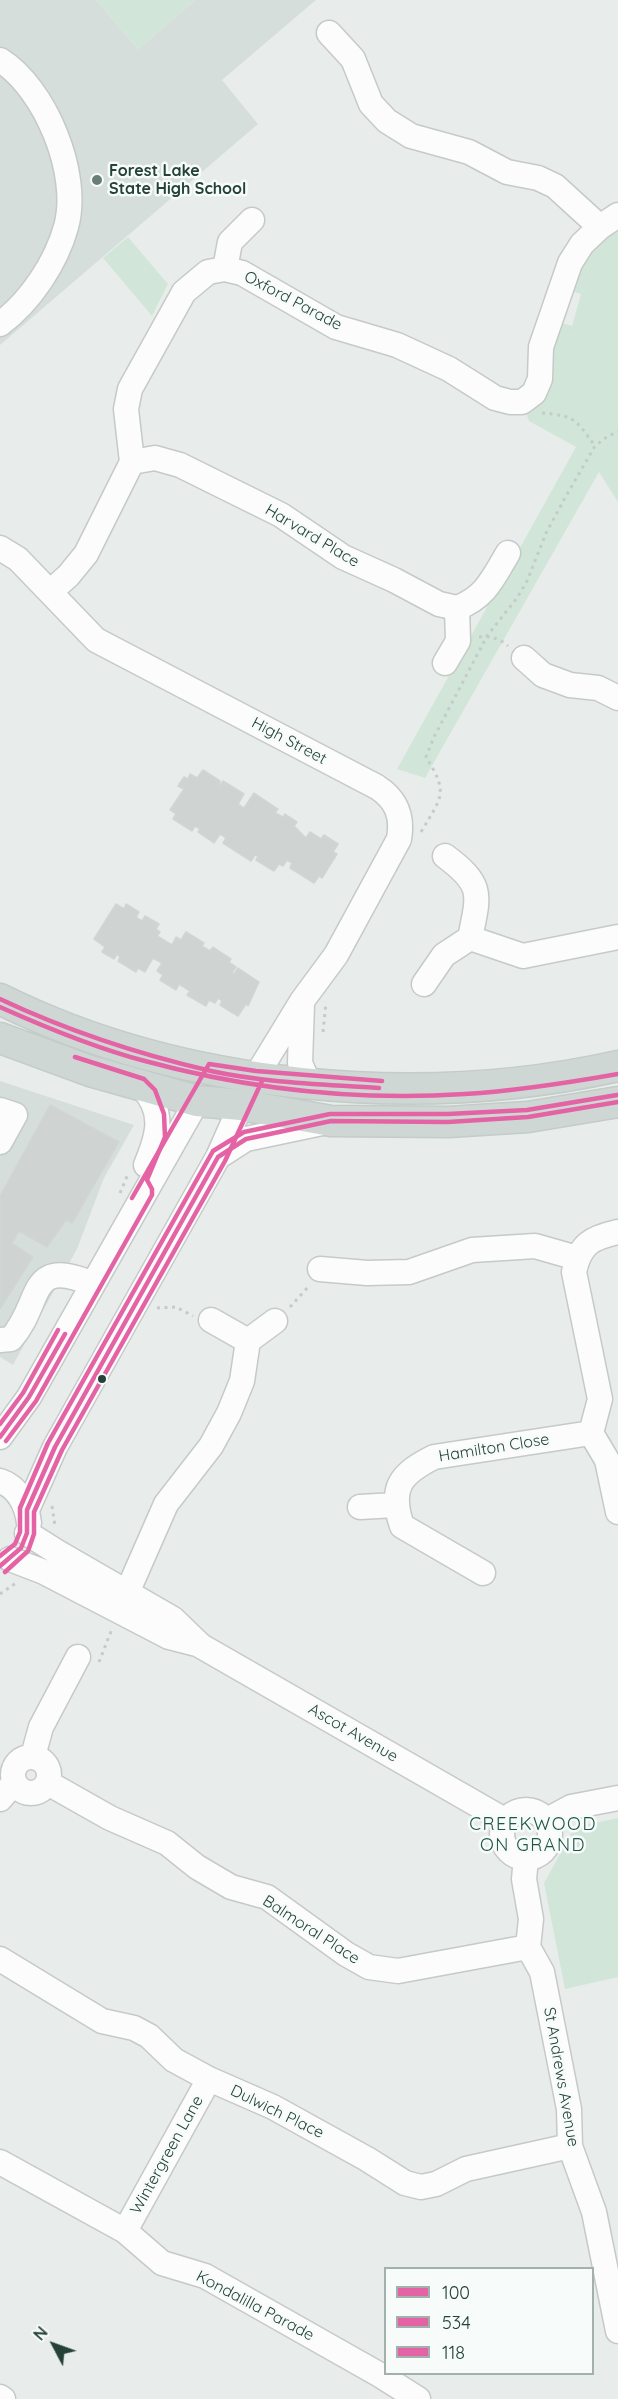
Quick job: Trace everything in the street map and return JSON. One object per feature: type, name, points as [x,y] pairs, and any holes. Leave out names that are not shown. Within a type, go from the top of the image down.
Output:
[{"type":"main road","points":[[0,999],[51,1023],[112,1044],[212,1071],[255,1078],[374,1088],[483,1087],[588,1073],[618,1066]]},
{"type":"main road","points":[[0,1038],[90,1071],[197,1101],[331,1121],[448,1122],[528,1117],[618,1102]]},
{"type":"main road","points":[[197,1101],[212,1071]]},
{"type":"main road","points":[[241,1106],[255,1078]]},
{"type":"street","points":[[329,33],[353,59],[371,104],[387,121],[411,136],[460,149],[507,172],[538,178],[555,186],[609,221],[582,244],[570,262],[541,347],[540,379],[534,393],[522,402]]},
{"type":"street","points":[[0,60],[12,68],[42,105],[58,135],[69,194],[67,226],[54,257],[36,287],[11,316],[0,324]]},
{"type":"street","name":"Oxford Parade","points":[[225,268],[230,242],[252,220]]},
{"type":"street","name":"Oxford Parade","points":[[132,462],[126,409],[130,389],[184,292],[208,272],[225,268],[242,273],[268,286],[336,327],[397,345],[449,369],[495,399],[522,402]]},
{"type":"street","name":"Harvard Place","points":[[132,462],[155,458],[180,465],[281,515],[343,557],[439,604],[457,608]]},
{"type":"street","points":[[51,591],[68,576],[86,554],[132,462]]},
{"type":"street","name":"High Street","points":[[0,548],[18,559],[96,640],[377,787],[389,795],[396,806],[401,823],[399,839],[336,955],[302,1001],[255,1078]]},
{"type":"street","points":[[445,663],[458,641],[457,608],[472,602],[486,589],[507,553]]},
{"type":"street","points":[[524,658],[543,675],[570,685],[598,688],[618,698]]},
{"type":"street","points":[[424,984],[444,955],[470,938],[478,899],[467,873],[445,856]]},
{"type":"street","points":[[470,938],[523,956],[618,937]]},
{"type":"street","points":[[302,1001],[300,1063],[308,1082]]},
{"type":"street","points":[[141,1086],[153,1101],[158,1136],[139,1181],[145,1191]]},
{"type":"street","points":[[0,1437],[29,1397],[197,1101]]},
{"type":"street","points":[[3,1563],[21,1548],[27,1521],[56,1447],[218,1157],[241,1106]]},
{"type":"street","points":[[0,1110],[15,1116],[0,1142]]},
{"type":"street","points":[[218,1157],[246,1139],[331,1121]]},
{"type":"street","points":[[618,1232],[596,1237],[584,1246],[577,1258],[574,1272],[600,1400],[591,1433],[607,1460],[618,1512]]},
{"type":"street","points":[[320,1269],[367,1273],[409,1272],[472,1250],[535,1246],[577,1258]]},
{"type":"street","points":[[0,1340],[11,1339],[17,1331],[47,1277],[67,1275],[93,1284]]},
{"type":"street","points":[[211,1320],[248,1341]]},
{"type":"street","points":[[120,1610],[166,1504],[211,1446],[229,1413],[242,1381],[248,1341],[275,1321]]},
{"type":"street","name":"Hamilton Close","points":[[395,1505],[401,1482],[413,1467],[434,1457],[591,1433]]},
{"type":"street","points":[[0,1481],[18,1494],[27,1521]]},
{"type":"street","points":[[360,1507],[395,1505],[402,1526],[483,1573]]},
{"type":"street","name":"Ascot Avenue","points":[[27,1521],[120,1610]]},
{"type":"street","name":"Ascot Avenue","points":[[3,1563],[44,1572],[120,1610],[173,1619],[201,1646],[506,1821]]},
{"type":"street","points":[[33,1756],[41,1727],[88,1660]]},
{"type":"street","points":[[33,1756],[48,1766],[50,1772],[48,1783],[42,1790],[31,1793],[7,1791],[16,1764],[24,1758],[33,1756]]},
{"type":"street","name":"Balmoral Place","points":[[48,1783],[110,1818],[167,1843],[197,1867],[231,1887],[267,1898],[346,1954],[369,1967],[398,1971],[528,1947]]},
{"type":"street","points":[[547,1820],[571,1807],[618,1798]]},
{"type":"street","points":[[534,1810],[547,1820],[551,1834],[543,1852],[526,1859],[510,1853],[502,1838],[506,1821],[517,1812],[534,1810]]},
{"type":"street","points":[[526,1859],[524,1880],[531,1919],[528,1947]]},
{"type":"street","name":"St Andrews Avenue","points":[[528,1947],[542,1972],[569,2109],[570,2146],[594,2212],[618,2331]]},
{"type":"street","name":"Dulwich Place","points":[[0,1959],[102,2020],[134,2028],[149,2036],[174,2060],[208,2079],[273,2107],[367,2159],[405,2183],[421,2187],[436,2184],[466,2169],[570,2146]]},
{"type":"street","name":"Wintergreen Lane","points":[[125,2231],[208,2079]]},
{"type":"street","name":"Kondalilla Parade","points":[[0,2162],[125,2231],[162,2263],[206,2276],[380,2374],[418,2399]]},
{"type":"path","points":[[522,402],[533,413],[569,416],[595,446]]},
{"type":"path","points":[[116,1201],[129,1171]]},
{"type":"path","points":[[275,1321],[304,1293],[320,1269]]},
{"type":"path","points":[[155,1307],[176,1307],[208,1323],[211,1320]]},
{"type":"path","points":[[54,1498],[52,1506],[59,1534]]},
{"type":"path","points":[[88,1660],[120,1610]]},
{"type":"shaded area","name":"Forest Lake State High School","points":[[0,0],[96,0],[138,49],[195,0],[316,0],[222,80],[258,124],[0,345]]},
{"type":"shaded area","points":[[0,1081],[134,1125],[104,1178],[77,1249],[13,1365],[0,1357]]},
{"type":"green space","points":[[96,0],[195,0],[138,49]]},
{"type":"green space","points":[[618,215],[618,502],[599,472],[425,778],[397,769],[576,447],[529,421],[522,402],[570,263]],"holes":[[[565,289],[581,294],[572,326],[556,321]]]},
{"type":"green space","points":[[128,237],[168,284],[152,316],[103,258]]},
{"type":"green space","points":[[618,1818],[618,1977],[565,1989],[544,1883],[575,1827]]},
{"type":"building","points":[[203,770],[220,781],[218,788],[223,781],[244,794],[238,804],[244,808],[254,793],[278,809],[275,813],[283,817],[285,814],[297,822],[294,826],[306,838],[310,832],[321,839],[324,835],[338,844],[333,852],[337,854],[322,878],[319,876],[314,883],[290,868],[292,863],[287,860],[283,866],[279,864],[274,871],[256,860],[258,856],[255,855],[251,861],[223,843],[226,838],[220,834],[214,843],[198,832],[200,829],[195,826],[192,831],[173,819],[176,814],[170,810],[184,789],[178,786],[184,777],[188,779],[190,774],[197,778]]},
{"type":"building","points":[[116,904],[124,909],[126,904],[139,912],[136,917],[142,921],[145,916],[159,924],[156,929],[160,932],[157,936],[172,945],[176,937],[181,940],[186,932],[204,943],[202,946],[210,951],[213,947],[231,959],[229,962],[236,967],[232,973],[234,974],[238,968],[259,982],[248,1006],[246,1004],[238,1016],[220,1005],[222,1001],[218,998],[215,1003],[209,1000],[206,1006],[187,995],[190,991],[179,984],[176,990],[160,980],[163,975],[157,971],[162,963],[153,958],[145,972],[138,968],[136,972],[118,961],[120,957],[117,954],[114,959],[102,952],[105,947],[94,939]]},
{"type":"building","points":[[50,1105],[119,1142],[72,1223],[66,1220],[47,1247],[19,1231],[12,1243],[33,1257],[0,1309],[0,1196]]},
{"type":"transit line","name":"100","points":[[0,999],[104,1041],[211,1071],[274,1081],[379,1088]]},
{"type":"transit line","name":"534","points":[[0,1007],[71,1037],[145,1061],[223,1079],[304,1091],[384,1096],[465,1094],[542,1086],[618,1074]]},
{"type":"transit line","name":"534","points":[[6,1441],[36,1401],[152,1195],[152,1189],[147,1180],[165,1137],[164,1114],[155,1090],[144,1079],[75,1057]]},
{"type":"transit line","name":"118","points":[[132,1198],[209,1064],[256,1071],[382,1081]]},
{"type":"transit line","name":"534","points":[[5,1572],[28,1551],[34,1534],[34,1512],[62,1450],[225,1161],[262,1081]]},
{"type":"transit line","name":"118","points":[[0,1556],[15,1544],[20,1532],[20,1508],[48,1443],[213,1151],[244,1132],[330,1114],[448,1114],[527,1110],[617,1095]]},
{"type":"transit line","name":"100","points":[[0,1566],[21,1548],[27,1533],[27,1510],[55,1447],[218,1157],[246,1139],[331,1121],[448,1122],[528,1117],[618,1102]]},
{"type":"transit line","name":"118","points":[[0,1424],[23,1393],[58,1330]]},
{"type":"transit line","name":"100","points":[[0,1437],[29,1397],[65,1334]]},
{"type":"place","name":"Forest Lake State High School","points":[[97,180]]},
{"type":"district","name":"CREEKWOOD ON GRAND","points":[[533,1835]]}]
